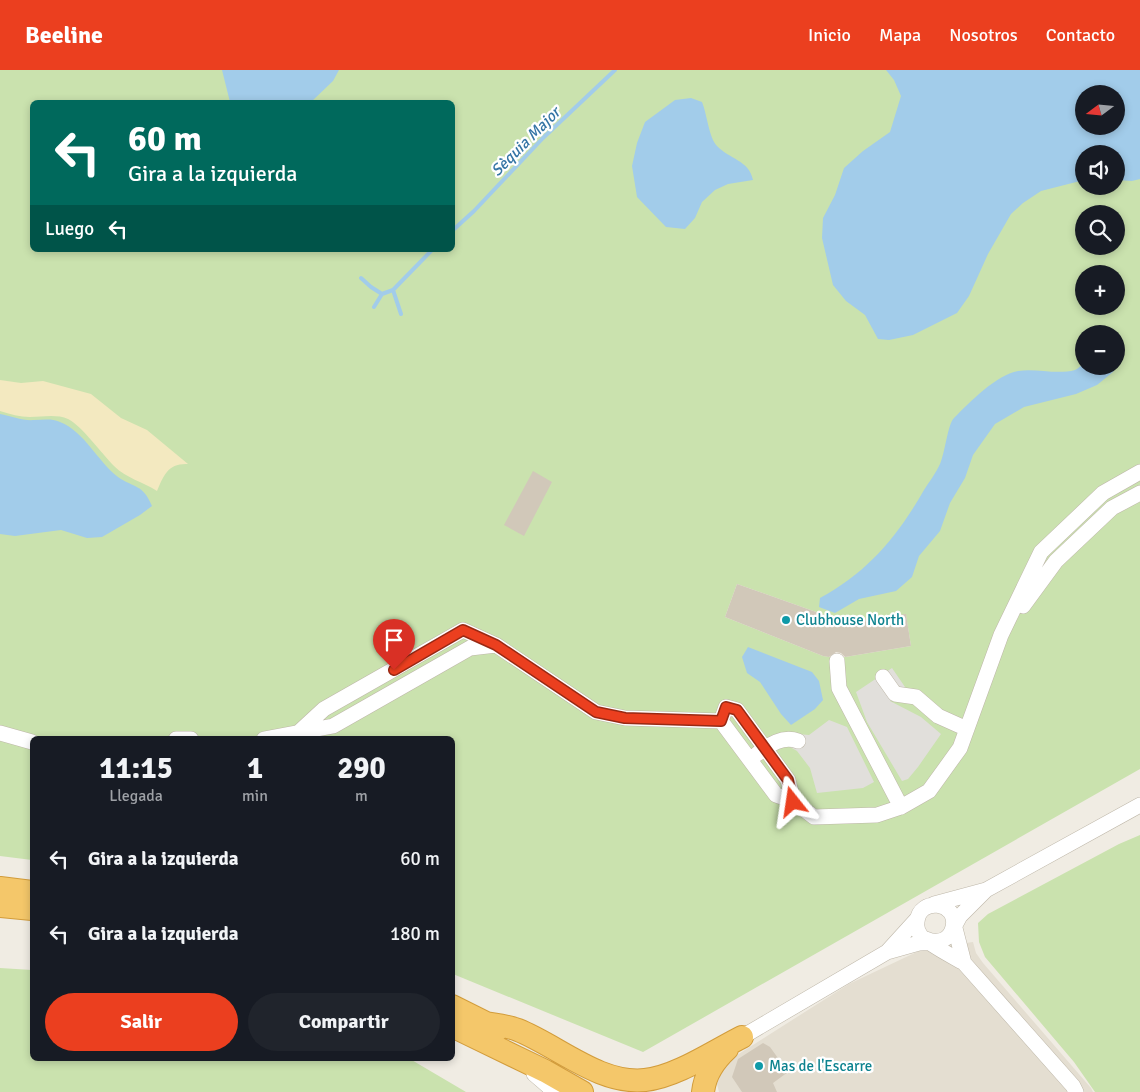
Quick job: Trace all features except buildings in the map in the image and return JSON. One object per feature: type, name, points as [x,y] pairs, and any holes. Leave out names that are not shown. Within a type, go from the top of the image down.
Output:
[{"type":"highway","points":[[0,888],[30,892]]},
{"type":"highway","points":[[0,906],[30,909]]},
{"type":"highway","points":[[455,1008],[546,1054],[613,1092]]},
{"type":"highway","points":[[485,1023],[518,1030],[609,1076],[635,1080],[652,1079],[676,1071],[742,1037]]},
{"type":"highway","points":[[455,1027],[507,1052],[582,1092]]},
{"type":"highway","points":[[703,1092],[705,1080],[717,1058],[742,1037]]},
{"type":"street","points":[[721,721],[776,795],[793,802],[814,817],[877,815],[901,807],[929,791],[960,748],[1001,635],[1041,552],[1103,493],[1140,472]]},
{"type":"street","points":[[1001,635],[1056,561],[1112,508],[1140,492]]},
{"type":"street","points":[[463,630],[496,645],[596,712],[625,718],[721,721]]},
{"type":"street","points":[[463,630],[470,648]]},
{"type":"street","points":[[298,733],[324,709],[463,630]]},
{"type":"street","points":[[281,736],[334,726],[470,648],[496,645]]},
{"type":"street","points":[[837,661],[839,688],[901,807]]},
{"type":"street","points":[[883,677],[895,694],[916,697],[938,716],[967,729]]},
{"type":"street","points":[[838,680],[850,686],[867,718]]},
{"type":"street","points":[[721,721],[726,707],[737,710],[788,780],[793,802]]},
{"type":"street","points":[[0,733],[30,741]]},
{"type":"street","points":[[750,759],[774,742],[791,738],[798,741]]},
{"type":"street","points":[[887,952],[917,919],[923,909],[934,904],[986,890],[1140,805]]},
{"type":"street","points":[[742,1037],[887,952],[949,936],[960,916],[986,890]]},
{"type":"street","points":[[934,904],[946,907],[950,912],[964,963]]},
{"type":"street","points":[[917,919],[918,931],[964,963],[1074,1086],[1076,1092]]},
{"type":"street","points":[[507,1052],[553,1092]]},
{"type":"shaded area","points":[[892,668],[905,687],[890,701],[921,717],[941,734],[918,767],[908,779],[902,781],[867,722],[856,692]]},
{"type":"shaded area","points":[[829,720],[847,727],[874,782],[863,788],[817,793],[810,768],[797,751],[790,747],[786,733],[809,735]]},
{"type":"shaded area","points":[[973,942],[976,953],[983,963],[1093,1092],[719,1092],[717,1084],[726,1062],[849,984],[923,949]]},
{"type":"green space","points":[[0,70],[1140,70],[1140,769],[643,1052],[455,975],[455,736],[30,736],[30,860],[0,856]],"holes":[[[737,584],[845,621],[906,615],[911,646],[839,658],[823,656],[725,617]]]},
{"type":"green space","points":[[1140,835],[1140,1092],[1095,1092],[1074,1062],[985,957],[979,942],[978,923],[988,914],[1119,844]]},
{"type":"green space","points":[[0,968],[30,970],[30,1061],[413,1061],[466,1092],[0,1092]]},
{"type":"sand","points":[[0,380],[21,383],[43,381],[91,394],[121,418],[147,430],[188,464],[181,464],[171,468],[157,491],[119,470],[86,434],[68,419],[54,416],[30,417],[0,411]]},
{"type":"water","points":[[222,70],[339,70],[333,81],[313,100],[230,100]]},
{"type":"water","points":[[886,70],[1140,70],[1140,179],[1125,181],[1125,145],[1075,145],[1075,182],[1041,191],[1011,214],[988,254],[969,296],[957,313],[913,335],[889,340],[878,339],[865,315],[846,301],[833,285],[822,238],[823,218],[835,195],[844,168],[863,151],[890,132],[901,96],[894,80]]},
{"type":"water","points":[[691,98],[702,102],[712,137],[717,146],[743,164],[751,173],[753,180],[728,184],[715,190],[702,202],[695,218],[685,229],[666,227],[637,197],[632,166],[637,143],[645,122],[675,100]]},
{"type":"water","points":[[1075,369],[1075,375],[1109,375],[1097,385],[1076,394],[1024,407],[995,424],[973,455],[965,478],[950,503],[940,531],[919,556],[912,577],[896,591],[859,599],[835,613],[819,607],[820,598],[853,577],[892,538],[940,464],[952,421],[975,397],[992,383],[1018,371],[1068,371]]},
{"type":"water","points":[[0,414],[26,420],[53,420],[69,427],[84,440],[111,471],[124,481],[142,490],[152,506],[102,537],[87,538],[61,530],[15,536],[0,534]]},
{"type":"water","points":[[748,647],[812,672],[819,681],[823,700],[815,709],[791,725],[781,714],[760,682],[747,673],[742,657]]},
{"type":"waterway","name":"Sèquia Major","points":[[455,228],[474,211],[543,138],[615,70]]},
{"type":"waterway","name":"Sèquia Major","points":[[361,278],[382,294],[393,290],[430,252]]},
{"type":"waterway","name":"Sèquia Major","points":[[393,290],[401,314]]},
{"type":"waterway","name":"Sèquia Major","points":[[374,307],[382,294]]},
{"type":"place","name":"Clubhouse North","points":[[786,620]]},
{"type":"place","name":"Mas de l'Escarre","points":[[759,1066]]},
{"type":"route","points":[[394,670],[463,630],[496,645],[596,712],[625,718],[721,721],[726,707],[737,710],[788,780],[793,802]]}]
